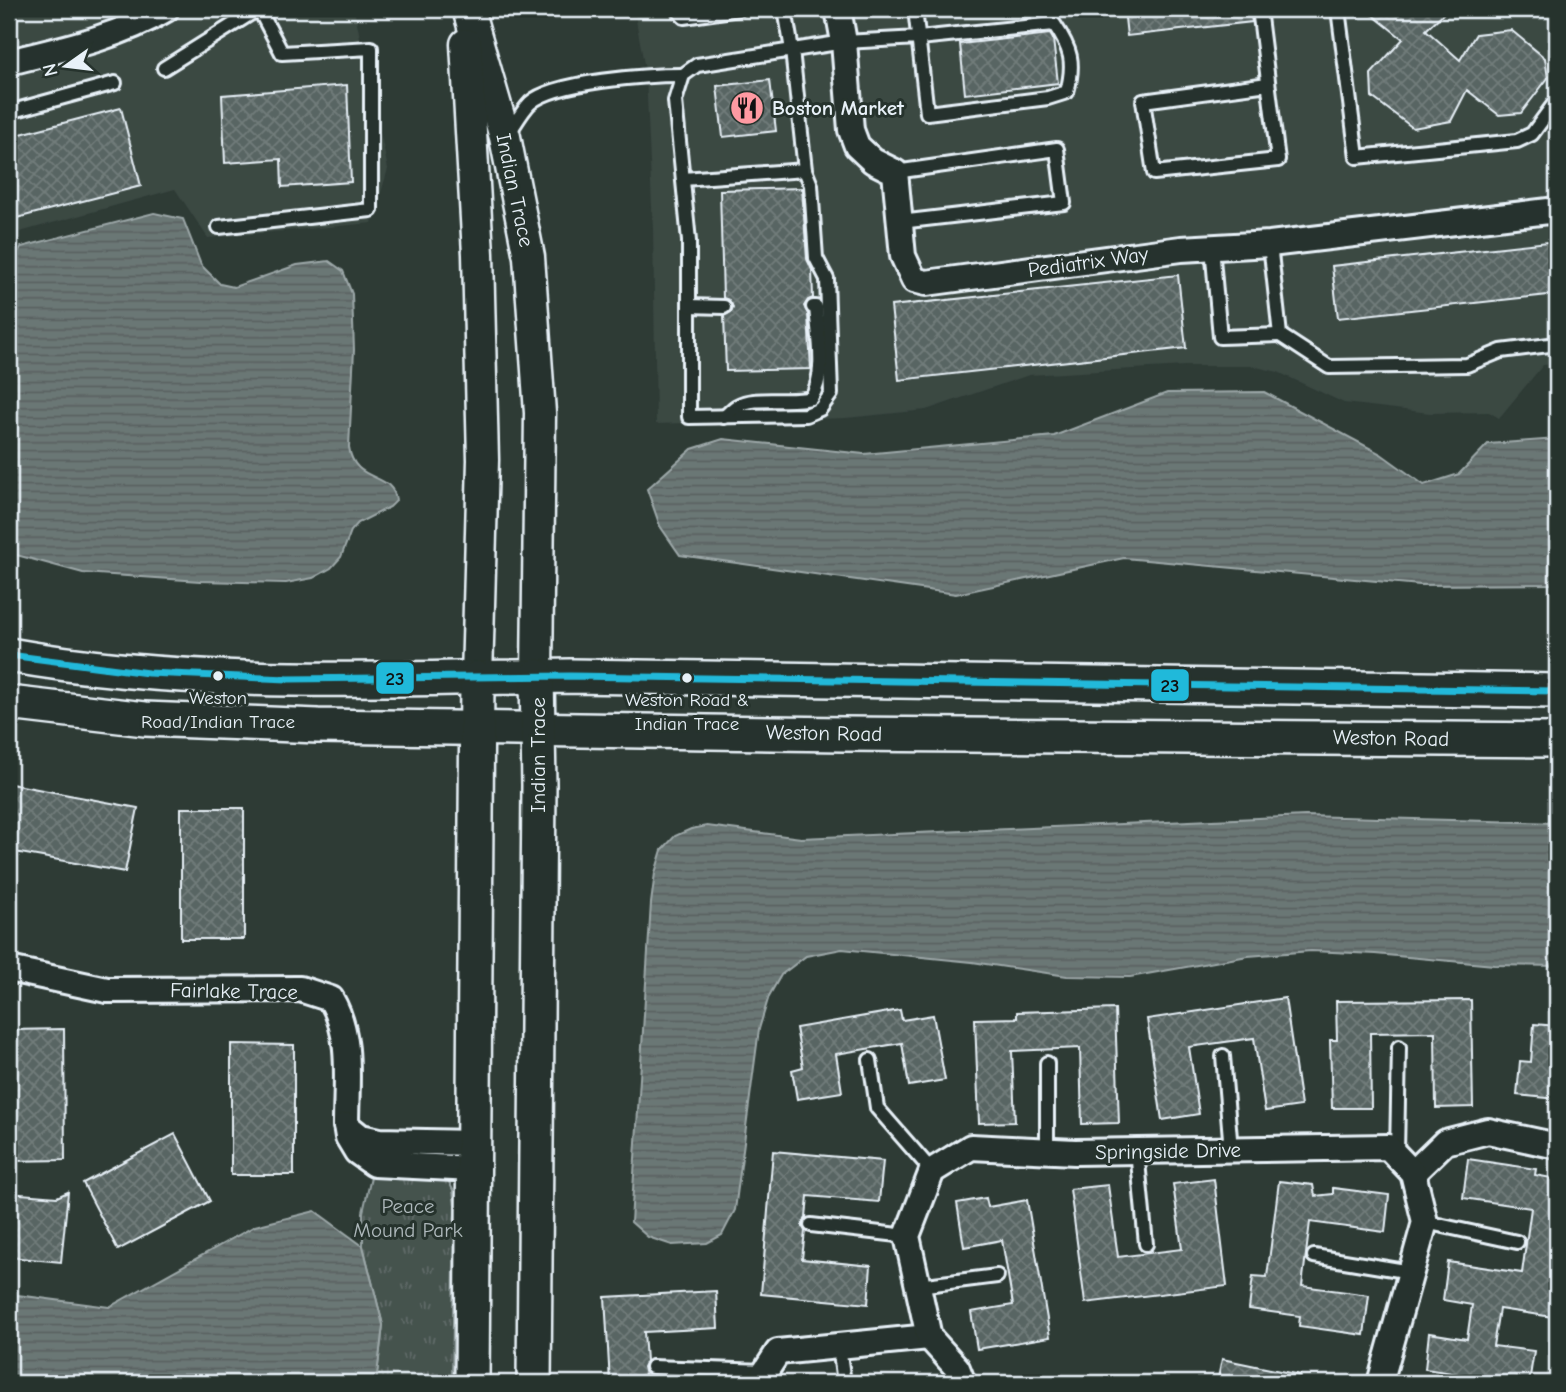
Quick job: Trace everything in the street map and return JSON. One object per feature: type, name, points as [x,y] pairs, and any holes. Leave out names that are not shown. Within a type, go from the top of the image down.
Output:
[{"type":"main road","points":[[9,654],[85,666],[188,674],[327,679],[537,676],[1557,691]]},
{"type":"main road","name":"Indian Trace","points":[[534,1383],[537,676]]},
{"type":"main road","name":"Indian Trace","points":[[472,1383],[477,678]]},
{"type":"main road","name":"Weston Road","points":[[9,702],[194,723],[1557,740]]},
{"type":"street","points":[[9,62],[63,49],[144,22],[166,9]]},
{"type":"street","name":"Indian Trace","points":[[466,9],[505,137],[529,257],[540,413],[537,676]]},
{"type":"street","name":"Indian Trace","points":[[466,9],[478,254],[482,446],[477,678]]},
{"type":"street","points":[[838,9],[844,42],[851,130],[857,146],[873,161],[895,172]]},
{"type":"street","name":"Pediatrix Way","points":[[895,172],[903,256],[914,280],[926,283],[1181,249],[1270,244],[1557,210]]},
{"type":"street","name":"Fairlake Trace","points":[[9,969],[107,990],[300,989],[331,999],[340,1015],[347,1045],[346,1125],[362,1137],[473,1156]]},
{"type":"street","points":[[1380,1383],[1425,1222],[1405,1165],[1445,1142],[1488,1131],[1557,1146]]},
{"type":"street","name":"Springside Drive","points":[[932,1171],[971,1147],[1047,1151],[1137,1151],[1388,1147],[1405,1165]]},
{"type":"street","points":[[932,1171],[906,1236],[929,1337],[957,1368],[963,1383]]},
{"type":"street","points":[[762,1377],[778,1352],[929,1337]]},
{"type":"lane","points":[[164,68],[259,9],[282,53],[370,48],[371,210],[219,228]]},
{"type":"lane","points":[[677,9],[684,17],[739,9]]},
{"type":"lane","points":[[785,9],[792,50],[805,170],[811,185],[816,258],[827,279],[831,394],[820,409],[806,415],[689,417],[689,241],[675,101],[683,75],[696,65],[792,50],[844,42],[919,38],[968,38],[1054,24],[1068,44],[1072,72],[1067,92],[1048,97],[927,113],[919,38],[915,9]]},
{"type":"lane","points":[[1259,9],[1278,160],[1154,173],[1143,102],[1268,85]]},
{"type":"lane","points":[[1338,9],[1357,157],[1517,141],[1532,134],[1557,100]]},
{"type":"lane","points":[[505,137],[531,103],[553,90],[646,75],[683,75]]},
{"type":"lane","points":[[9,112],[115,83]]},
{"type":"lane","points":[[974,92],[976,107]]},
{"type":"lane","points":[[895,172],[1057,149],[1064,203],[900,222]]},
{"type":"lane","points":[[683,179],[805,170]]},
{"type":"lane","points":[[1270,244],[1280,335]]},
{"type":"lane","points":[[1212,247],[1220,337],[1280,335],[1329,367],[1467,365],[1501,351],[1557,344]]},
{"type":"lane","points":[[689,306],[724,307]]},
{"type":"lane","points":[[724,418],[737,405],[750,401],[802,401],[811,398],[817,389],[820,368],[816,307],[813,307]]},
{"type":"lane","points":[[1399,1047],[1405,1165]]},
{"type":"lane","points":[[1223,1056],[1231,1150]]},
{"type":"lane","points":[[870,1060],[877,1108],[932,1171]]},
{"type":"lane","points":[[1047,1063],[1047,1151]]},
{"type":"lane","points":[[1137,1151],[1146,1244]]},
{"type":"lane","points":[[1425,1222],[1517,1242]]},
{"type":"lane","points":[[811,1225],[906,1236]]},
{"type":"lane","points":[[1314,1256],[1412,1272]]},
{"type":"lane","points":[[918,1286],[997,1276]]},
{"type":"lane","points":[[839,1346],[844,1383]]},
{"type":"lane","points":[[652,1367],[762,1377]]},
{"type":"shaded area","points":[[9,9],[354,9],[388,169],[372,223],[208,238],[175,189],[9,235]]},
{"type":"shaded area","points":[[634,9],[1557,9],[1557,364],[1543,365],[1499,418],[1489,412],[1430,413],[1344,403],[1278,372],[1252,366],[1185,366],[1029,375],[926,410],[846,418],[656,424],[653,229],[646,75]]},
{"type":"shaded area","points":[[154,213],[183,219],[201,265],[220,284],[234,287],[297,265],[329,261],[343,271],[352,294],[354,350],[349,447],[352,459],[358,467],[388,485],[396,501],[390,507],[358,523],[351,531],[341,557],[331,568],[313,578],[286,583],[200,581],[83,573],[9,553],[9,268],[21,247]]},
{"type":"shaded area","points":[[1264,392],[1381,454],[1424,485],[1459,474],[1488,444],[1557,439],[1557,584],[1420,585],[1124,558],[956,594],[680,555],[660,526],[647,489],[692,449],[723,439],[864,454],[1054,436],[1167,393]]},
{"type":"shaded area","points":[[1305,816],[1557,823],[1557,966],[1494,965],[1311,951],[1248,956],[1130,977],[1067,976],[972,962],[842,949],[806,956],[781,975],[769,996],[759,1029],[735,1210],[722,1235],[707,1243],[672,1245],[648,1237],[631,1222],[651,903],[655,873],[662,850],[675,836],[707,826],[801,838]]},
{"type":"shaded area","points":[[315,1211],[363,1246],[383,1325],[376,1383],[9,1383],[9,1294],[109,1307],[255,1226]]},
{"type":"green space","name":"Peace Mound Park","points":[[374,1164],[448,1180],[453,1190],[452,1383],[376,1383],[383,1325],[363,1246],[363,1212]]},
{"type":"building","points":[[1124,9],[1250,9],[1252,22],[1127,36]]},
{"type":"building","points":[[1365,9],[1448,9],[1426,30],[1460,60],[1476,34],[1511,30],[1545,58],[1548,78],[1521,113],[1499,115],[1467,90],[1451,121],[1413,128],[1372,97],[1371,74],[1403,39]]},
{"type":"building","points":[[1050,34],[1053,39],[1058,83],[965,94],[960,44]]},
{"type":"building","name":"Boston Market","points":[[770,80],[776,131],[723,137],[717,86]]},
{"type":"building","points":[[347,85],[351,182],[282,187],[281,159],[225,163],[222,95]]},
{"type":"building","points":[[121,108],[141,186],[9,220],[9,137]]},
{"type":"building","points":[[802,188],[807,259],[812,270],[813,298],[804,306],[808,314],[811,369],[726,371],[724,316],[731,312],[733,307],[729,300],[723,298],[720,190]]},
{"type":"building","points":[[1557,241],[1557,294],[1338,318],[1332,266]]},
{"type":"building","points":[[1178,275],[1186,348],[899,380],[891,306]]},
{"type":"building","points":[[11,784],[138,808],[125,872],[9,851]]},
{"type":"building","points":[[181,808],[244,808],[244,939],[181,939]]},
{"type":"building","points":[[1285,998],[1301,1106],[1265,1111],[1254,1038],[1189,1047],[1199,1114],[1162,1120],[1147,1019]]},
{"type":"building","points":[[1471,1000],[1473,1107],[1436,1108],[1435,1032],[1370,1033],[1371,1108],[1332,1108],[1330,1040],[1337,1040],[1336,1001]]},
{"type":"building","points":[[1115,1009],[1119,1123],[1082,1124],[1080,1048],[1012,1051],[1015,1122],[979,1123],[975,1019],[1017,1018],[1017,1012]]},
{"type":"building","points":[[900,1010],[902,1020],[933,1015],[945,1080],[909,1086],[902,1043],[836,1054],[842,1092],[797,1099],[792,1070],[803,1067],[796,1028]]},
{"type":"building","points":[[1534,1024],[1557,1026],[1557,1099],[1517,1095],[1520,1061],[1531,1062]]},
{"type":"building","points":[[64,1029],[65,1160],[9,1161],[9,1030]]},
{"type":"building","points":[[231,1044],[294,1045],[294,1175],[231,1175]]},
{"type":"building","points":[[175,1134],[210,1201],[118,1250],[83,1183]]},
{"type":"building","points":[[773,1151],[883,1161],[879,1202],[808,1196],[806,1218],[802,1225],[805,1231],[802,1259],[871,1266],[868,1304],[761,1294]]},
{"type":"building","points":[[1468,1159],[1536,1169],[1535,1175],[1557,1179],[1557,1286],[1553,1317],[1499,1309],[1493,1346],[1534,1351],[1529,1383],[1491,1383],[1492,1379],[1425,1369],[1429,1333],[1467,1339],[1472,1305],[1443,1300],[1448,1262],[1522,1273],[1531,1208],[1463,1198]]},
{"type":"building","points":[[1214,1179],[1227,1286],[1085,1303],[1070,1189],[1108,1185],[1118,1257],[1182,1249],[1173,1184]]},
{"type":"building","points":[[1279,1181],[1313,1185],[1315,1196],[1333,1194],[1333,1188],[1389,1195],[1385,1232],[1310,1222],[1302,1286],[1369,1295],[1364,1335],[1299,1326],[1300,1316],[1249,1309],[1253,1276],[1267,1277]]},
{"type":"building","points":[[68,1192],[61,1262],[9,1257],[9,1193],[57,1197]]},
{"type":"building","points":[[986,1198],[988,1207],[1027,1200],[1050,1337],[977,1349],[971,1312],[1013,1305],[1002,1240],[964,1247],[957,1203]]},
{"type":"building","points":[[716,1291],[718,1328],[644,1332],[646,1361],[643,1367],[647,1383],[610,1383],[605,1297]]},
{"type":"building","points":[[1222,1359],[1300,1375],[1299,1383],[1217,1383]]},
{"type":"transit line","name":"23","points":[[9,655],[148,673],[288,679],[570,676],[1557,691]]},
{"type":"place","name":"Boston Market","points":[[747,108]]},
{"type":"place","name":"Weston Road/Indian Trace","points":[[218,676]]},
{"type":"place","name":"Weston Road & Indian Trace","points":[[687,678]]}]
